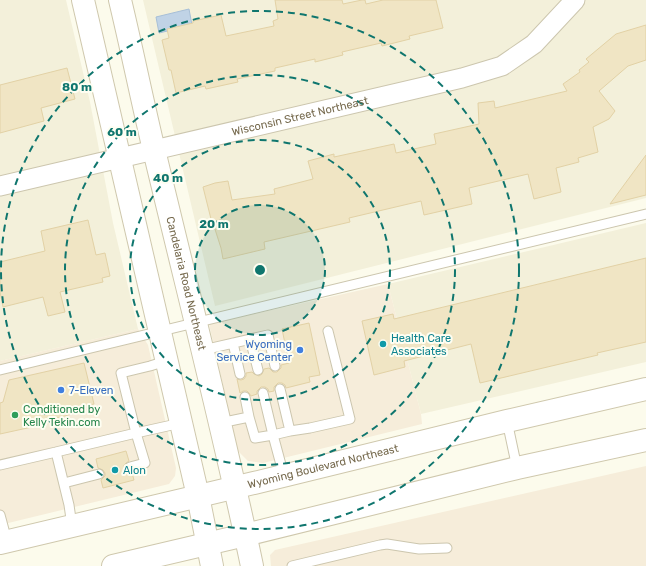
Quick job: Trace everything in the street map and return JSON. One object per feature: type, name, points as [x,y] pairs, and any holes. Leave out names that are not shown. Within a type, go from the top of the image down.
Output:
[{"type":"main road","points":[[83,0],[198,496],[212,566]]},
{"type":"main road","name":"Candelaria Road Northeast","points":[[120,0],[154,150],[235,487],[252,566]]},
{"type":"main road","name":"Wyoming Boulevard Northeast","points":[[4,542],[646,389]]},
{"type":"main road","points":[[113,566],[517,468],[646,440]]},
{"type":"street","name":"Wisconsin Street Northeast","points":[[0,186],[462,78],[502,66],[534,44],[575,0]]},
{"type":"lane","points":[[0,370],[646,214]]},
{"type":"lane","points":[[245,397],[255,438],[350,419],[328,331]]},
{"type":"lane","points":[[203,350],[268,335],[275,366]]},
{"type":"lane","points":[[250,339],[258,370]]},
{"type":"lane","points":[[233,343],[240,374]]},
{"type":"lane","points":[[130,467],[145,464],[121,373],[166,361]]},
{"type":"lane","points":[[280,389],[290,431]]},
{"type":"lane","points":[[263,393],[272,435],[284,476]]},
{"type":"lane","points":[[220,423],[249,417]]},
{"type":"lane","points":[[507,421],[517,468]]},
{"type":"lane","points":[[0,465],[181,423]]},
{"type":"lane","points":[[56,452],[69,505],[72,526]]},
{"type":"lane","points":[[64,483],[99,474]]},
{"type":"lane","points":[[0,515],[4,542]]},
{"type":"lane","points":[[303,565],[387,544],[419,549],[446,548]]},
{"type":"shaded area","points":[[0,0],[66,0],[90,102],[113,223],[138,329],[0,361]]},
{"type":"shaded area","points":[[143,0],[646,0],[646,198],[215,306]]},
{"type":"shaded area","points":[[646,223],[646,362],[421,414],[388,284]]},
{"type":"shaded area","points":[[388,284],[421,414],[422,424],[263,463],[248,461],[238,451],[209,324]]},
{"type":"shaded area","points":[[138,329],[148,345],[176,468],[175,476],[169,484],[0,525],[0,361]]},
{"type":"shaded area","points":[[646,466],[646,566],[271,566],[270,555],[275,550]]},
{"type":"water","points":[[189,9],[192,25],[159,33],[156,17]]},
{"type":"building","points":[[275,0],[342,0],[343,4],[365,0],[366,4],[383,0],[436,0],[443,28],[409,36],[410,39],[382,46],[381,43],[342,52],[343,55],[315,62],[315,59],[275,68],[275,71],[237,79],[238,82],[206,89],[205,86],[176,93],[162,40],[169,38],[167,29],[193,23],[193,21],[221,15],[226,36],[274,26],[273,21],[278,19]]},
{"type":"building","points":[[646,25],[646,60],[628,66],[599,91],[615,111],[609,119],[593,127],[598,152],[578,158],[579,162],[556,168],[561,192],[534,199],[528,174],[469,188],[472,204],[424,215],[421,201],[349,218],[350,222],[264,242],[265,249],[223,259],[203,187],[228,181],[232,200],[275,194],[274,189],[313,179],[308,161],[334,154],[334,157],[394,144],[396,153],[436,144],[434,134],[479,124],[478,103],[494,101],[495,108],[567,91],[563,84],[580,72],[579,70],[589,62],[586,59],[616,34]]},
{"type":"building","points":[[67,68],[75,99],[41,108],[44,121],[0,133],[0,85]]},
{"type":"building","points":[[646,155],[646,195],[610,204]]},
{"type":"building","points":[[88,220],[96,255],[105,253],[110,276],[102,278],[103,282],[60,292],[65,312],[48,316],[43,297],[3,307],[0,292],[0,262],[45,251],[41,231]]},
{"type":"building","points":[[646,258],[646,342],[480,383],[471,344],[404,361],[405,367],[374,375],[362,321],[393,314],[394,319]]},
{"type":"building","name":"Wyoming Service Center","points":[[309,323],[320,375],[309,377],[310,382],[286,388],[282,383],[278,383],[274,387],[274,391],[269,392],[265,387],[261,387],[257,391],[257,394],[251,396],[247,391],[240,393],[237,379],[244,379],[246,373],[252,372],[259,376],[262,374],[264,369],[269,368],[273,372],[277,372],[281,368],[281,365],[289,363],[282,329]]},
{"type":"building","name":"7-Eleven","points":[[84,363],[94,404],[89,405],[90,409],[32,425],[32,427],[0,434],[0,403],[3,402],[9,380]]},
{"type":"building","name":"Alon","points":[[126,451],[129,461],[124,465],[124,469],[128,473],[132,473],[134,480],[103,488],[101,480],[105,476],[105,473],[103,470],[98,468],[96,459]]},
{"type":"place","name":"Health Care Associates","points":[[383,344]]},
{"type":"place","name":"Wyoming Service Center","points":[[300,350]]},
{"type":"place","name":"7-Eleven","points":[[61,390]]},
{"type":"place","name":"Conditioned by Kelly Tekin.com","points":[[15,415]]},
{"type":"place","name":"Alon","points":[[115,470]]}]
